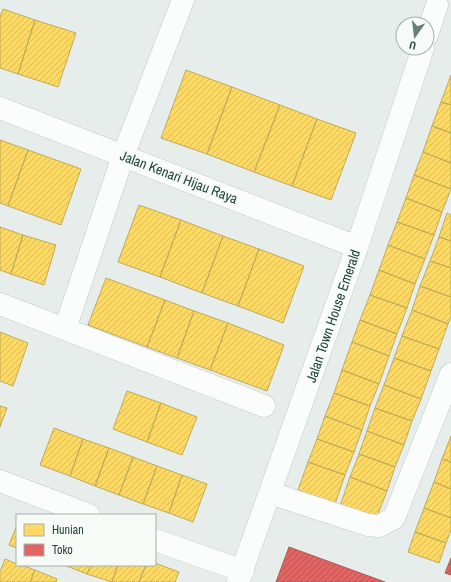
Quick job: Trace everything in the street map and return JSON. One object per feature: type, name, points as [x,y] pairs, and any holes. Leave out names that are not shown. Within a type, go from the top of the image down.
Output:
[{"type":"street","points":[[65,329],[123,156],[183,0]]},
{"type":"street","points":[[435,17],[440,5]]},
{"type":"street","name":"Jalan Town House Emerald","points":[[240,577],[357,247],[420,56]]},
{"type":"street","name":"Jalan Kenari Hijau Raya","points":[[0,108],[357,247]]},
{"type":"street","points":[[0,304],[264,406]]},
{"type":"street","points":[[270,493],[368,525],[379,526],[394,518],[451,374]]},
{"type":"street","points":[[2,488],[85,514]]},
{"type":"street","points":[[156,540],[240,577]]},
{"type":"building: Hunian","points":[[3,9],[35,20],[18,74],[0,68],[0,17]]},
{"type":"building: Hunian","points":[[35,20],[76,33],[58,87],[18,74]]},
{"type":"building: Hunian","points":[[186,70],[232,87],[207,154],[161,138]]},
{"type":"building: Hunian","points":[[451,75],[451,105],[441,102]]},
{"type":"building: Hunian","points":[[232,87],[280,105],[254,172],[207,154]]},
{"type":"building: Hunian","points":[[441,102],[451,105],[451,133],[432,126]]},
{"type":"building: Hunian","points":[[280,105],[317,119],[292,186],[254,172]]},
{"type":"building: Hunian","points":[[317,119],[356,133],[331,200],[292,186]]},
{"type":"building: Hunian","points":[[432,126],[451,133],[451,163],[423,152]]},
{"type":"building: Hunian","points":[[0,140],[28,150],[8,206],[0,203]]},
{"type":"building: Hunian","points":[[28,150],[81,169],[61,225],[8,206]]},
{"type":"building: Hunian","points":[[423,152],[451,163],[451,189],[414,175]]},
{"type":"building: Hunian","points":[[414,175],[451,189],[442,212],[406,198]]},
{"type":"building: Hunian","points":[[406,198],[442,212],[434,235],[397,222]]},
{"type":"building: Hunian","points":[[139,205],[181,220],[160,277],[118,262]]},
{"type":"building: Hunian","points":[[447,213],[451,215],[451,241],[439,237]]},
{"type":"building: Hunian","points":[[181,220],[223,236],[202,293],[160,277]]},
{"type":"building: Hunian","points":[[397,222],[434,235],[425,259],[388,245]]},
{"type":"building: Hunian","points":[[0,227],[23,235],[11,274],[0,270]]},
{"type":"building: Hunian","points":[[23,235],[56,245],[44,285],[11,274]]},
{"type":"building: Hunian","points":[[223,236],[259,249],[238,306],[202,293]]},
{"type":"building: Hunian","points":[[439,237],[451,241],[451,268],[430,261]]},
{"type":"building: Hunian","points":[[388,245],[425,259],[415,284],[379,270]]},
{"type":"building: Hunian","points":[[259,249],[304,266],[283,323],[238,306]]},
{"type":"building: Hunian","points":[[430,261],[451,268],[451,297],[420,286]]},
{"type":"building: Hunian","points":[[379,270],[415,284],[407,308],[370,295]]},
{"type":"building: Hunian","points":[[106,278],[165,300],[147,347],[88,325]]},
{"type":"building: Hunian","points":[[420,286],[451,297],[451,317],[448,324],[412,310]]},
{"type":"building: Hunian","points":[[370,295],[407,308],[397,334],[360,320]]},
{"type":"building: Hunian","points":[[165,300],[194,311],[177,358],[147,347]]},
{"type":"building: Hunian","points":[[412,310],[448,324],[439,349],[402,336]]},
{"type":"building: Hunian","points":[[194,311],[228,323],[210,370],[177,358]]},
{"type":"building: Hunian","points":[[360,320],[397,334],[389,356],[352,342]]},
{"type":"building: Hunian","points":[[228,323],[284,345],[267,391],[210,370]]},
{"type":"building: Hunian","points":[[0,332],[28,343],[13,386],[0,381]]},
{"type":"building: Hunian","points":[[402,336],[439,349],[431,371],[394,358]]},
{"type":"building: Hunian","points":[[352,342],[389,356],[379,384],[342,370]]},
{"type":"building: Hunian","points":[[394,358],[431,371],[421,399],[384,385]]},
{"type":"building: Hunian","points":[[342,370],[379,384],[370,406],[334,393]]},
{"type":"building: Hunian","points":[[384,385],[421,399],[412,421],[375,408]]},
{"type":"building: Hunian","points":[[127,391],[161,403],[147,442],[113,429]]},
{"type":"building: Hunian","points":[[334,393],[370,406],[362,430],[325,416]]},
{"type":"building: Hunian","points":[[161,403],[197,417],[182,455],[147,442]]},
{"type":"building: Hunian","points":[[0,406],[7,408],[0,427]]},
{"type":"building: Hunian","points":[[375,408],[412,421],[404,445],[367,431]]},
{"type":"building: Hunian","points":[[325,416],[362,430],[354,452],[317,439]]},
{"type":"building: Hunian","points":[[54,428],[83,439],[70,476],[40,465]]},
{"type":"building: Hunian","points":[[367,431],[404,445],[395,467],[359,454]]},
{"type":"building: Hunian","points":[[451,436],[451,462],[442,459]]},
{"type":"building: Hunian","points":[[83,439],[109,448],[95,486],[70,476]]},
{"type":"building: Hunian","points":[[317,439],[354,452],[345,475],[308,462]]},
{"type":"building: Hunian","points":[[109,448],[133,457],[119,495],[95,486]]},
{"type":"building: Hunian","points":[[359,454],[395,467],[387,491],[350,477]]},
{"type":"building: Hunian","points":[[133,457],[157,466],[143,504],[119,495]]},
{"type":"building: Hunian","points":[[442,459],[451,462],[451,489],[434,482]]},
{"type":"building: Hunian","points":[[308,462],[345,475],[335,504],[298,490]]},
{"type":"building: Hunian","points":[[157,466],[182,475],[169,513],[143,504]]},
{"type":"building: Hunian","points":[[182,475],[207,484],[193,522],[169,513]]},
{"type":"building: Hunian","points":[[350,477],[387,491],[376,519],[340,506]]},
{"type":"building: Hunian","points":[[434,482],[451,489],[451,518],[424,508]]},
{"type":"building: Hunian","points":[[424,508],[451,518],[451,530],[446,543],[415,532]]},
{"type":"building: Hunian","points":[[16,528],[16,548],[9,545]]},
{"type":"building: Hunian","points":[[415,532],[446,543],[439,563],[408,552]]},
{"type":"building: Hunian","points":[[5,559],[16,564],[16,566],[24,566],[35,570],[30,582],[0,582],[0,572]]},
{"type":"building: Hunian","points":[[156,563],[179,572],[175,582],[139,582],[146,566],[156,566]]},
{"type":"building: Hunian","points":[[67,566],[91,566],[87,574]]},
{"type":"building: Hunian","points":[[91,566],[118,566],[112,582],[87,574]]},
{"type":"building: Hunian","points":[[118,566],[146,566],[139,582],[112,582]]},
{"type":"building: Hunian","points":[[35,570],[57,579],[56,582],[30,582]]},
{"type":"building: Toko","points":[[289,547],[385,582],[276,582]]},
{"type":"building: Toko","points":[[451,558],[451,575],[445,573]]}]
